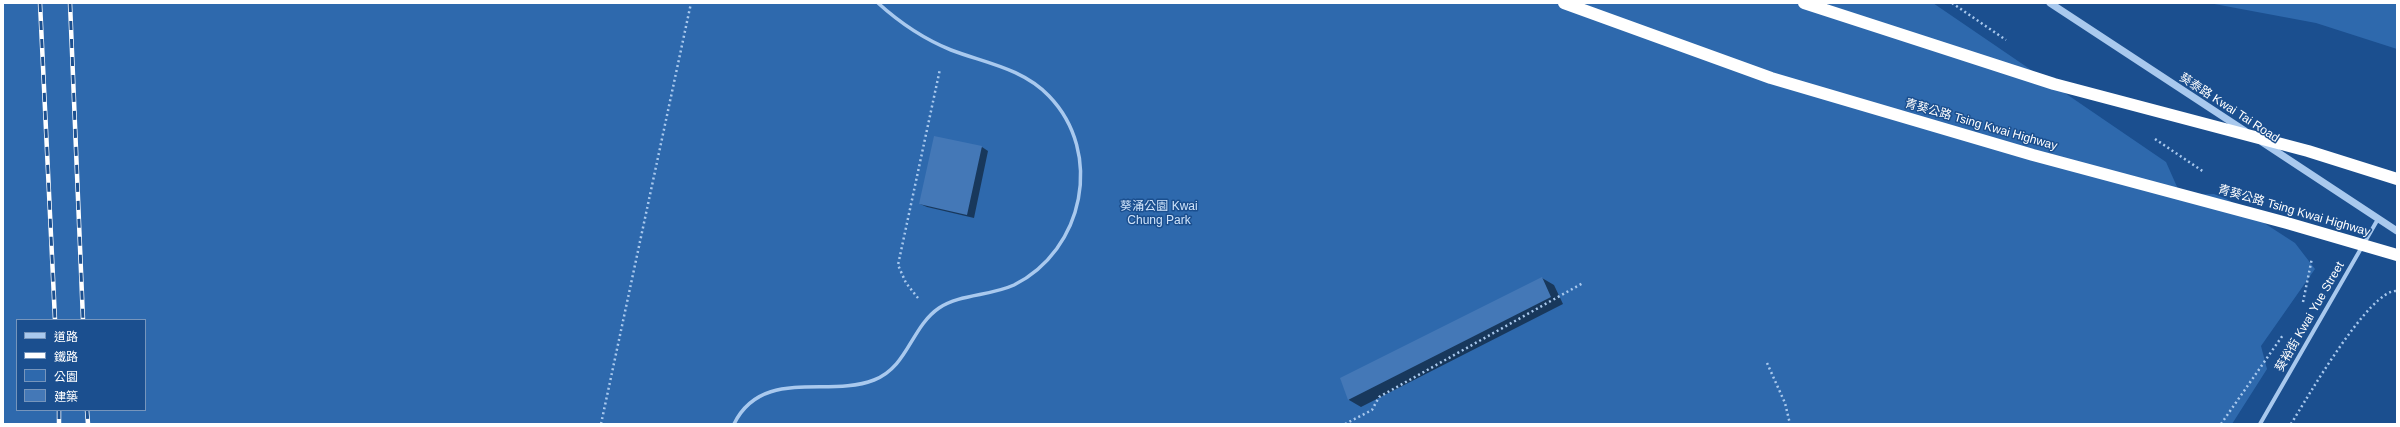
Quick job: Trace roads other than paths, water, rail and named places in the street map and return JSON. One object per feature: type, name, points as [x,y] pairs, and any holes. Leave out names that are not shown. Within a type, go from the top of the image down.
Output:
[{"type":"highway","name":"青葵公路 Tsing Kwai Highway","points":[[1564,3],[1771,78],[2033,155],[2287,223],[2397,255]]},
{"type":"highway","points":[[1804,3],[2054,84],[2308,151],[2397,179]]},
{"type":"street","points":[[734,424],[747,407],[772,391],[794,387],[852,386],[876,379],[890,371],[901,360],[930,314],[954,301],[1003,290],[1038,269],[1060,245],[1070,228],[1081,191],[1082,173],[1072,132],[1049,96],[1016,72],[950,50],[913,31],[878,3]]},
{"type":"street","name":"葵泰路 Kwai Tai Road","points":[[2050,3],[2397,231]]},
{"type":"street","name":"葵裕街 Kwai Yue Street","points":[[2260,424],[2378,219]]},
{"type":"railway","points":[[40,3],[55,319]]},
{"type":"railway","points":[[70,3],[83,319]]},
{"type":"railway","points":[[59,411],[59,424]]},
{"type":"railway","points":[[87,411],[88,424]]},
{"type":"park label","name":"葵涌公園 Kwai Chung Park","points":[[1159,214]]}]
